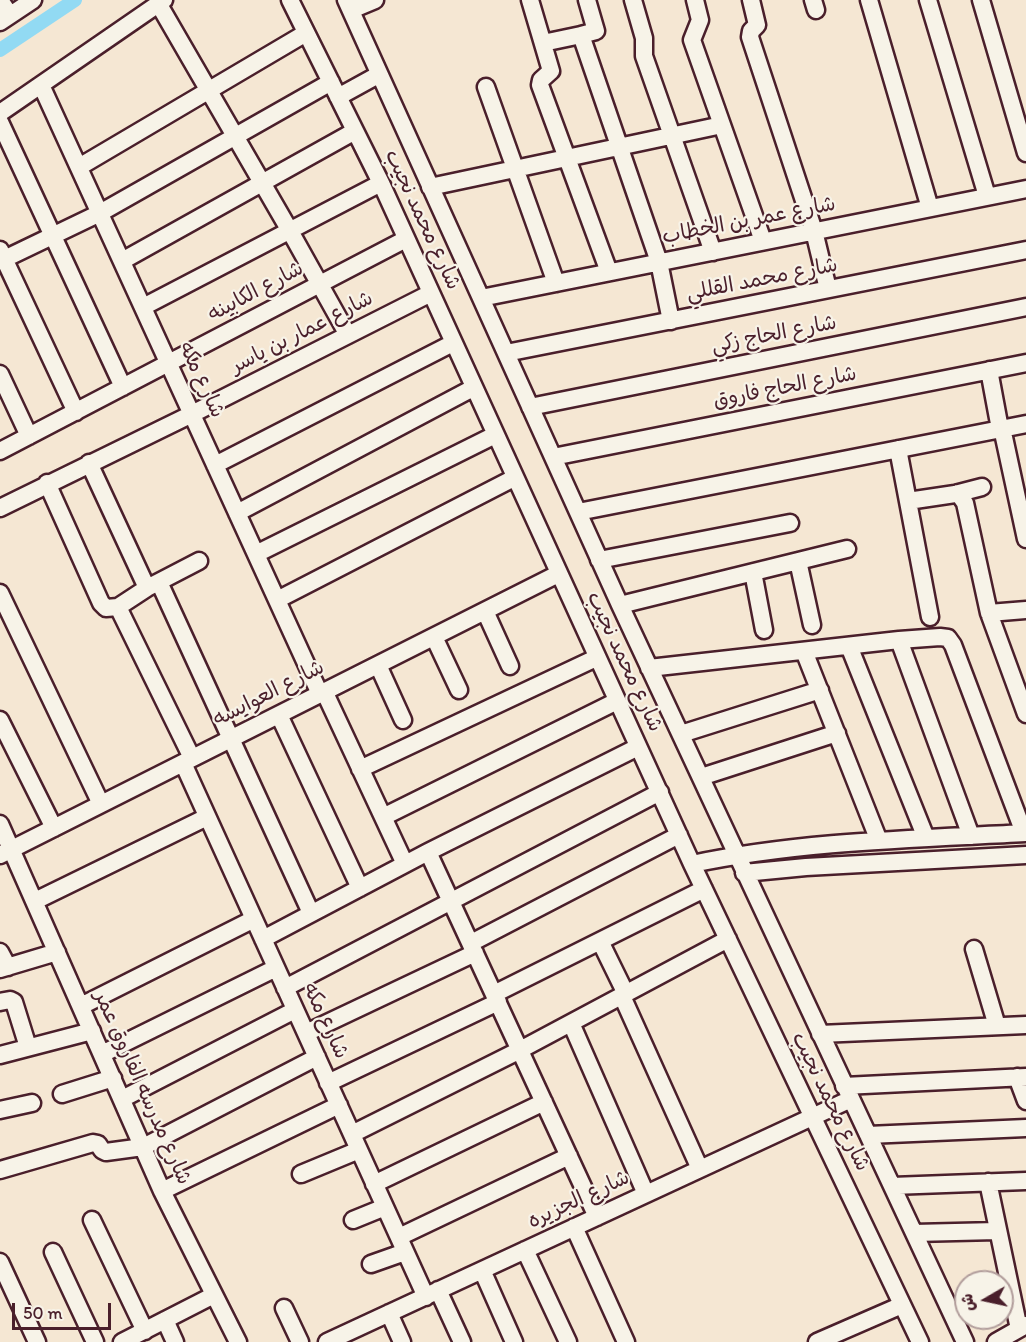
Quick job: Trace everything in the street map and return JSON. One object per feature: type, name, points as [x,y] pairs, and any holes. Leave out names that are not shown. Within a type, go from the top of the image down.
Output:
[{"type":"street","points":[[0,0],[5,19],[33,0]]},
{"type":"street","name":"شارع محمد نجيب","points":[[290,0],[381,183],[596,658],[920,1342]]},
{"type":"street","points":[[348,5],[375,0]]},
{"type":"street","points":[[530,0],[551,71],[541,80],[540,84],[609,272]]},
{"type":"street","points":[[543,43],[596,31],[587,0]]},
{"type":"street","points":[[633,0],[644,38],[644,56],[712,252]]},
{"type":"street","points":[[695,0],[700,20],[692,40],[763,241]]},
{"type":"street","points":[[751,0],[757,25],[751,31],[750,37],[814,231],[828,289]]},
{"type":"street","points":[[869,0],[930,208]]},
{"type":"street","points":[[928,0],[987,196]]},
{"type":"street","points":[[981,0],[1026,153]]},
{"type":"street","points":[[0,113],[161,2],[208,91],[348,335]]},
{"type":"street","name":"شارع محمد نجيب","points":[[348,5],[599,560],[965,1342]]},
{"type":"street","points":[[79,167],[306,33]]},
{"type":"street","points":[[582,35],[659,262],[671,321]]},
{"type":"street","points":[[338,98],[378,75]]},
{"type":"street","points":[[76,412],[2,257],[54,236],[100,213],[330,82]]},
{"type":"street","name":"شارع مكه","points":[[41,85],[277,600],[405,864]]},
{"type":"street","points":[[486,87],[556,283]]},
{"type":"street","points":[[0,122],[123,387]]},
{"type":"street","points":[[430,187],[722,125]]},
{"type":"street","points":[[122,261],[355,131]]},
{"type":"street","points":[[143,307],[381,183]]},
{"type":"street","name":"شارع عمر بن الخطاب","points":[[481,298],[1026,189]]},
{"type":"street","name":"شارع الكابينه","points":[[0,452],[406,239]]},
{"type":"street","name":"شارع محمد القللي","points":[[506,353],[1026,250]]},
{"type":"street","name":"شارع عمار بن ياسر","points":[[0,508],[431,293]]},
{"type":"street","name":"شارع الحاج زكي","points":[[530,407],[1026,307]]},
{"type":"street","points":[[215,465],[453,343]]},
{"type":"street","name":"شارع الحاج فاروق","points":[[553,458],[1026,363]]},
{"type":"street","points":[[989,370],[1026,539]]},
{"type":"street","points":[[0,374],[29,436]]},
{"type":"street","points":[[237,513],[473,388]]},
{"type":"street","points":[[578,512],[1026,424]]},
{"type":"street","points":[[256,554],[495,435]]},
{"type":"street","points":[[898,449],[930,617]]},
{"type":"street","points":[[89,463],[232,738],[311,913]]},
{"type":"street","points":[[277,600],[514,478]]},
{"type":"street","points":[[47,483],[101,603],[106,608],[118,607],[153,585],[199,561]]},
{"type":"street","points":[[908,501],[982,487]]},
{"type":"street","points":[[958,493],[965,503],[989,613],[1026,714]]},
{"type":"street","points":[[599,560],[790,523]]},
{"type":"street","points":[[620,605],[847,549]]},
{"type":"street","points":[[798,561],[812,625]]},
{"type":"street","points":[[753,572],[764,630]]},
{"type":"street","name":"شارع العوايسه","points":[[6,852],[558,574]]},
{"type":"street","points":[[0,593],[100,804]]},
{"type":"street","name":"شارع مكه","points":[[118,607],[188,761],[207,817],[402,1244],[462,1342]]},
{"type":"street","points":[[989,613],[1026,610]]},
{"type":"street","points":[[485,611],[510,666]]},
{"type":"street","points":[[434,637],[459,690]]},
{"type":"street","points":[[649,668],[899,640],[948,638],[953,645],[1025,833],[879,841],[736,855],[692,864]]},
{"type":"street","points":[[899,640],[971,836]]},
{"type":"street","points":[[849,646],[926,838]]},
{"type":"street","points":[[804,651],[879,841]]},
{"type":"street","points":[[360,769],[596,658]]},
{"type":"street","points":[[378,665],[404,720]]},
{"type":"street","points":[[681,734],[820,690]]},
{"type":"street","points":[[383,816],[617,701]]},
{"type":"street","points":[[279,715],[360,888]]},
{"type":"street","points":[[0,720],[54,828]]},
{"type":"street","points":[[701,777],[837,733]]},
{"type":"street","points":[[263,939],[428,852],[638,747]]},
{"type":"street","points":[[285,988],[660,792]]},
{"type":"street","points":[[35,901],[207,817]]},
{"type":"street","name":"شارع مدرسه الفاروق عمر","points":[[0,824],[6,852],[35,901],[162,1191],[238,1342]]},
{"type":"street","points":[[306,1033],[473,948],[679,836]]},
{"type":"street","points":[[428,852],[597,1217]]},
{"type":"street","points":[[744,873],[1026,855]]},
{"type":"street","points":[[328,1083],[704,889]]},
{"type":"street","points":[[81,1006],[254,919]]},
{"type":"street","points":[[352,1134],[520,1050],[728,939]]},
{"type":"street","points":[[600,941],[700,1169]]},
{"type":"street","points":[[974,949],[997,1026]]},
{"type":"street","points":[[2,963],[57,952]]},
{"type":"street","points":[[102,1054],[276,968]]},
{"type":"street","points":[[0,1002],[10,1000],[14,1002],[28,1047]]},
{"type":"street","points":[[122,1099],[295,1010]]},
{"type":"street","points":[[571,1023],[646,1194]]},
{"type":"street","points":[[820,1034],[1026,1025]]},
{"type":"street","points":[[0,1054],[92,1031]]},
{"type":"street","points":[[0,1170],[93,1143],[98,1144],[106,1152],[143,1148],[317,1057]]},
{"type":"street","points":[[848,1092],[1022,1077],[1026,1101]]},
{"type":"street","points":[[62,1094],[112,1078]]},
{"type":"street","name":"شارع الجزيره","points":[[338,1340],[389,1313],[812,1117],[848,1092]]},
{"type":"street","points":[[374,1184],[544,1102]]},
{"type":"street","points":[[0,1110],[32,1103]]},
{"type":"street","points":[[162,1191],[339,1105]]},
{"type":"street","points":[[868,1136],[1026,1128]]},
{"type":"street","points":[[301,1174],[359,1150]]},
{"type":"street","points":[[371,1264],[402,1244],[569,1156]]},
{"type":"street","points":[[892,1186],[1026,1181]]},
{"type":"street","points":[[988,1182],[997,1231],[1023,1327],[996,1342]]},
{"type":"street","points":[[353,1220],[385,1207]]},
{"type":"street","points":[[92,1220],[145,1331]]},
{"type":"street","points":[[574,1227],[626,1342]]},
{"type":"street","points":[[914,1233],[997,1231]]},
{"type":"street","points":[[525,1250],[568,1342]]},
{"type":"street","points":[[53,1252],[95,1342]]},
{"type":"street","points":[[0,1262],[5,1285],[36,1342]]},
{"type":"street","points":[[482,1270],[514,1342]]},
{"type":"street","points":[[122,1342],[214,1295]]},
{"type":"street","points":[[818,1342],[902,1305]]},
{"type":"street","points":[[285,1308],[300,1342]]},
{"type":"street","points":[[389,1313],[402,1342]]},
{"type":"street","points":[[165,1320],[176,1342]]},
{"type":"waterway","points":[[0,50],[75,0]]}]
